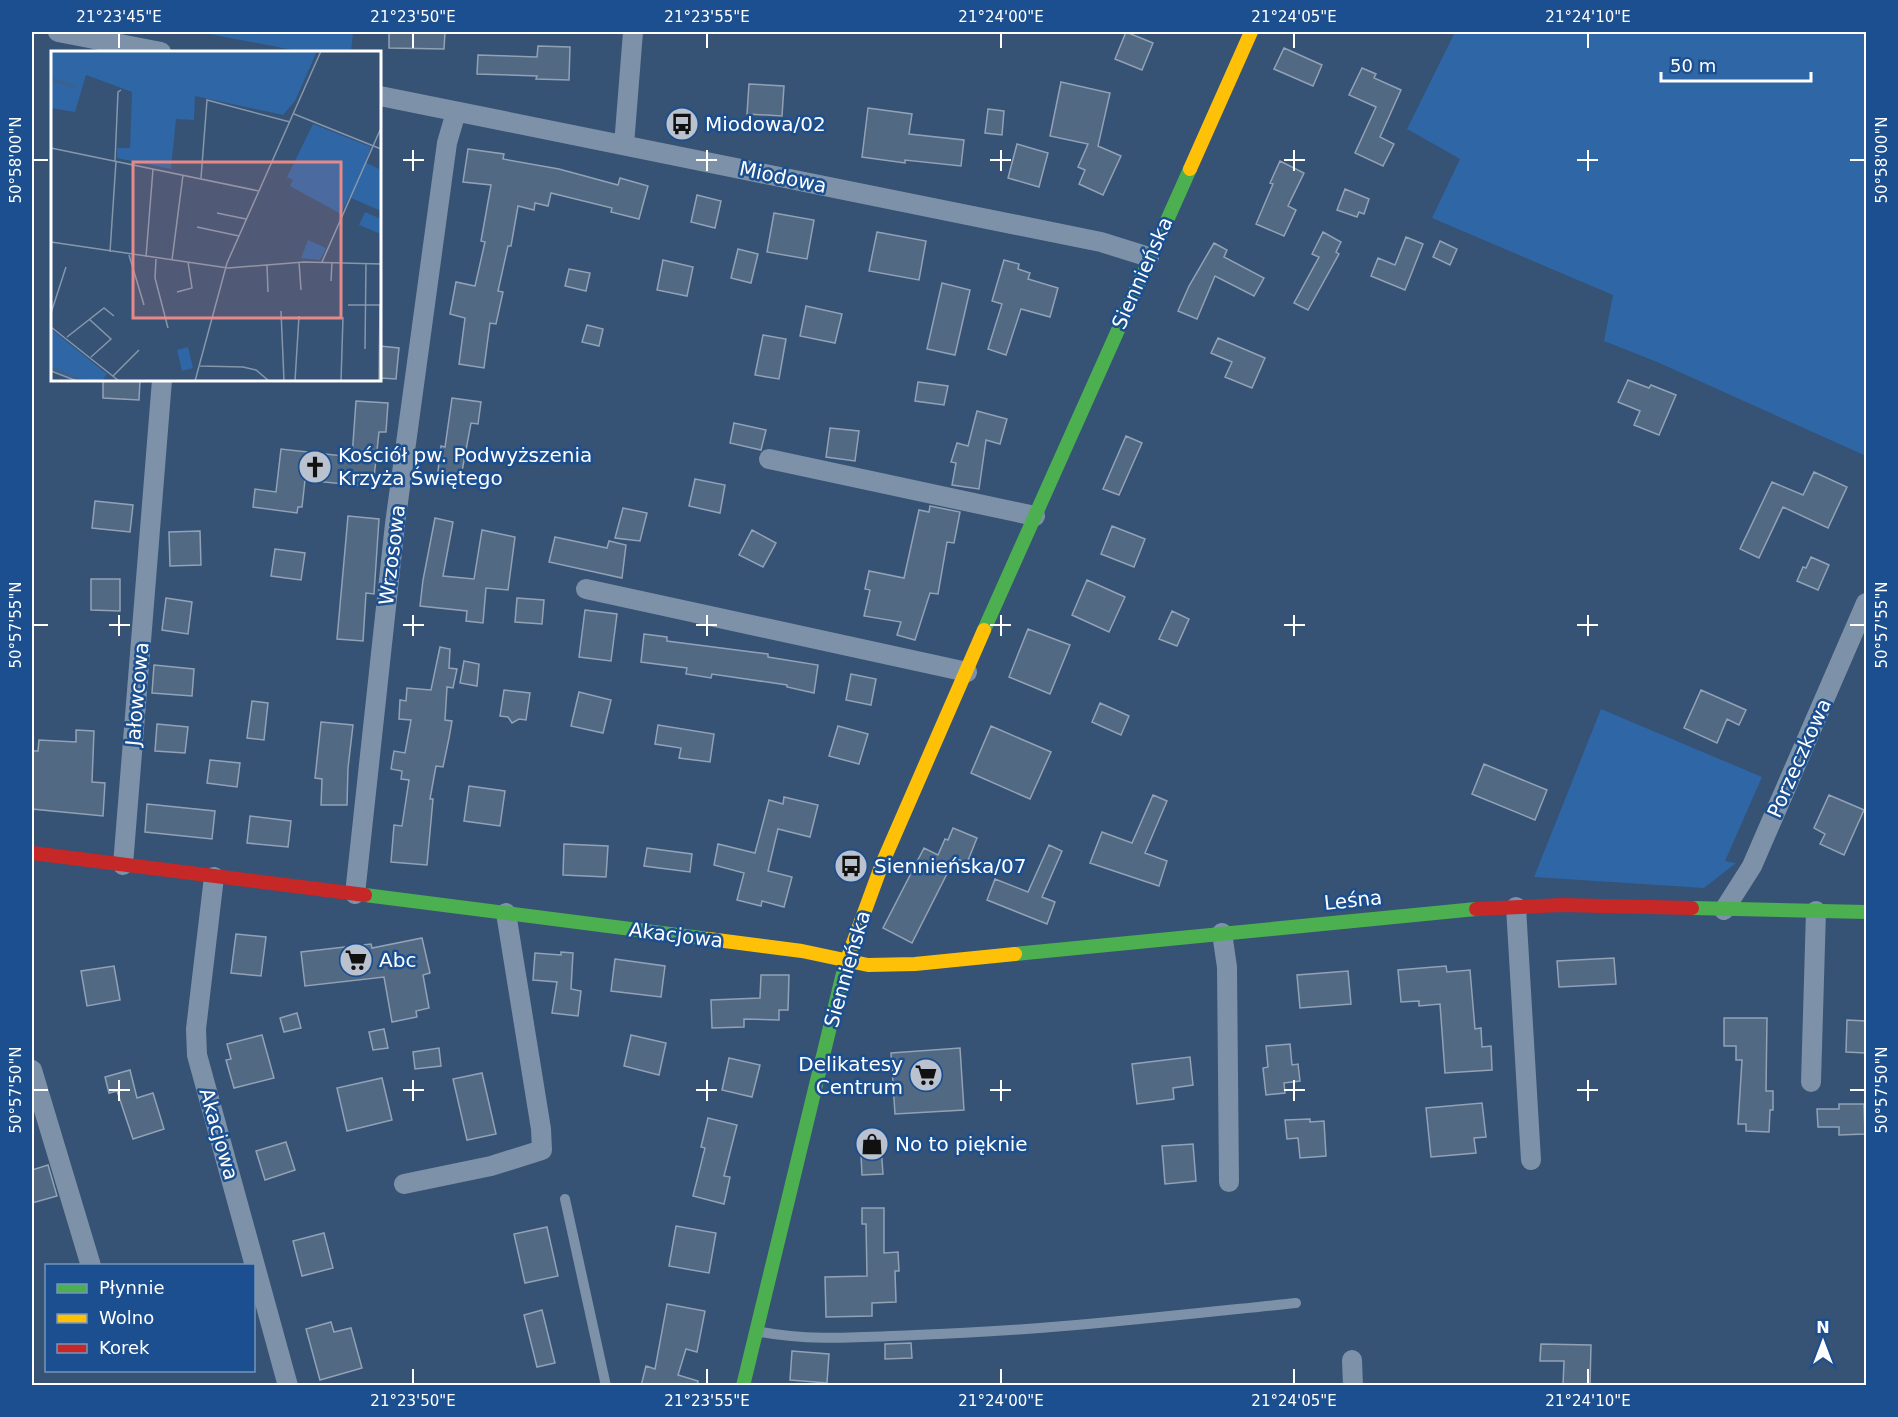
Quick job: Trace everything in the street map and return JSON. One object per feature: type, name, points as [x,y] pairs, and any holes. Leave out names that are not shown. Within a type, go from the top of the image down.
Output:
[{"type":"street","points":[[58,32],[156,51]]},
{"type":"street","points":[[624,145],[633,32]]},
{"type":"street","name":"Siennieńska","points":[[743,1386],[846,959],[886,854],[1149,257],[1251,32]]},
{"type":"street","name":"Miodowa","points":[[381,96],[1101,242],[1149,257]]},
{"type":"street","name":"Wrzosowa","points":[[355,894],[395,524],[447,143],[456,112]]},
{"type":"street","name":"Jałowcowa","points":[[123,865],[162,381]]},
{"type":"street","points":[[770,459],[1035,516]]},
{"type":"street","points":[[586,589],[967,672]]},
{"type":"street","name":"Porzeczkowa","points":[[1724,909],[1752,866],[1866,608]]},
{"type":"street","name":"Akacjowa","points":[[32,853],[802,951],[846,959]]},
{"type":"street","name":"Akacjowa","points":[[214,877],[196,1029],[197,1055],[254,1264]]},
{"type":"street","name":"Leśna","points":[[846,959],[868,965],[915,964],[1458,909],[1562,905],[1866,912]]},
{"type":"street","points":[[1516,907],[1531,1160]]},
{"type":"street","points":[[1811,1082],[1816,911]]},
{"type":"street","points":[[404,1184],[491,1166],[542,1150],[541,1129],[506,913]]},
{"type":"street","points":[[1222,933],[1227,967],[1229,1182]]},
{"type":"street","points":[[32,1070],[90,1264]]},
{"type":"street","name":"Akacjowa","points":[[255,1266],[288,1386]]},
{"type":"street","points":[[1352,1360],[1353,1386]]},
{"type":"lane","points":[[565,1198],[606,1386]]},
{"type":"lane","points":[[756,1331],[781,1336],[875,1337],[984,1332],[1296,1303]]},
{"type":"shaded area","points":[[199,32],[353,32],[351,51],[298,51]]},
{"type":"shaded area","points":[[1455,32],[1866,32],[1866,456],[1657,362],[1604,341],[1613,295],[1432,218],[1460,159],[1407,129]]},
{"type":"shaded area","points":[[1601,709],[1762,777],[1725,861],[1736,863],[1704,888],[1534,877]]},
{"type":"building","points":[[389,32],[445,32],[444,49],[389,48]]},
{"type":"building","points":[[1126,32],[1153,43],[1142,70],[1115,59]]},
{"type":"building","points":[[538,46],[570,47],[569,80],[536,79],[537,76],[477,74],[478,55],[537,57]]},
{"type":"building","points":[[1284,48],[1322,65],[1313,86],[1274,69]]},
{"type":"building","points":[[1362,68],[1376,74],[1374,78],[1401,90],[1380,137],[1394,144],[1383,166],[1355,153],[1376,107],[1349,95]]},
{"type":"building","points":[[1061,82],[1110,93],[1098,146],[1121,156],[1103,195],[1079,184],[1085,170],[1078,167],[1088,144],[1050,136]]},
{"type":"building","points":[[749,84],[784,86],[782,116],[747,114]]},
{"type":"building","points":[[868,108],[912,114],[909,134],[964,140],[961,166],[905,160],[905,163],[862,157]]},
{"type":"building","points":[[988,109],[1004,111],[1002,135],[985,133]]},
{"type":"building","points":[[1017,144],[1048,153],[1039,187],[1008,178]]},
{"type":"building","points":[[468,149],[504,154],[503,159],[559,169],[618,185],[620,178],[648,186],[639,219],[611,212],[612,208],[551,193],[548,206],[535,203],[534,210],[518,206],[511,246],[508,246],[498,291],[503,292],[496,324],[490,323],[484,368],[459,364],[465,318],[450,314],[456,282],[475,286],[485,242],[481,241],[491,185],[463,182]]},
{"type":"building","points":[[1280,161],[1304,173],[1288,206],[1296,210],[1284,236],[1256,224]]},
{"type":"building","points":[[1345,189],[1369,199],[1364,214],[1359,212],[1357,217],[1337,210]]},
{"type":"building","points":[[697,195],[721,201],[715,228],[691,222]]},
{"type":"building","points":[[774,213],[814,220],[807,259],[767,252]]},
{"type":"building","points":[[877,232],[926,241],[919,280],[869,271]]},
{"type":"building","points":[[1323,232],[1341,242],[1336,252],[1339,254],[1308,310],[1294,303],[1319,257],[1312,254]]},
{"type":"building","points":[[1406,237],[1423,244],[1405,290],[1371,276],[1378,258],[1395,265]]},
{"type":"building","points":[[1440,241],[1457,249],[1450,265],[1433,257]]},
{"type":"building","points":[[1214,243],[1227,250],[1224,257],[1264,278],[1254,296],[1215,276],[1197,319],[1178,311],[1189,286]]},
{"type":"building","points":[[738,249],[758,254],[751,283],[731,278]]},
{"type":"building","points":[[663,260],[693,267],[687,296],[657,290]]},
{"type":"building","points":[[1004,260],[1019,264],[1018,269],[1030,273],[1028,279],[1058,288],[1050,317],[1021,309],[1006,355],[988,349],[1002,304],[992,301]]},
{"type":"building","points":[[569,269],[590,273],[586,291],[565,286]]},
{"type":"building","points":[[942,283],[970,290],[955,355],[927,349]]},
{"type":"building","points":[[806,306],[842,314],[835,343],[800,336]]},
{"type":"building","points":[[587,325],[603,329],[599,346],[582,342]]},
{"type":"building","points":[[763,335],[786,339],[779,379],[755,375]]},
{"type":"building","points":[[1218,338],[1265,358],[1252,388],[1225,377],[1232,362],[1211,353]]},
{"type":"building","points":[[381,346],[399,348],[396,379],[381,378]]},
{"type":"building","points":[[1628,380],[1649,388],[1651,385],[1676,395],[1659,435],[1634,425],[1640,411],[1618,402]]},
{"type":"building","points":[[103,381],[140,381],[139,400],[103,398]]},
{"type":"building","points":[[918,382],[948,386],[944,405],[915,401]]},
{"type":"building","points":[[452,398],[481,402],[478,424],[471,423],[460,482],[437,479],[441,446],[445,447]]},
{"type":"building","points":[[356,401],[388,403],[386,432],[379,432],[373,487],[305,480],[302,507],[298,507],[297,513],[253,507],[255,489],[276,492],[281,449],[352,457]]},
{"type":"building","points":[[977,411],[1007,419],[1000,444],[986,440],[979,489],[952,485],[956,463],[951,462],[957,443],[968,446]]},
{"type":"building","points":[[734,423],[766,430],[761,450],[730,443]]},
{"type":"building","points":[[830,428],[859,431],[855,461],[826,457]]},
{"type":"building","points":[[1126,436],[1142,443],[1119,495],[1103,489]]},
{"type":"building","points":[[1814,472],[1847,487],[1828,528],[1783,507],[1759,558],[1740,549],[1772,482],[1803,495]]},
{"type":"building","points":[[695,479],[725,485],[720,513],[689,506]]},
{"type":"building","points":[[95,501],[133,505],[130,532],[92,528]]},
{"type":"building","points":[[930,506],[960,512],[954,543],[947,542],[938,594],[930,593],[915,640],[897,635],[901,622],[864,616],[870,590],[865,589],[869,571],[904,578],[919,510],[929,512]]},
{"type":"building","points":[[623,508],[647,513],[640,541],[615,538]]},
{"type":"building","points":[[348,516],[379,519],[374,594],[366,593],[363,641],[337,639]]},
{"type":"building","points":[[435,518],[453,522],[443,576],[474,579],[482,530],[515,537],[508,590],[486,588],[483,623],[466,621],[467,611],[420,606]]},
{"type":"building","points":[[1112,526],[1145,539],[1134,567],[1101,554]]},
{"type":"building","points":[[752,530],[776,543],[763,567],[739,555]]},
{"type":"building","points":[[200,531],[201,565],[170,566],[169,532]]},
{"type":"building","points":[[555,537],[607,548],[609,541],[626,545],[622,578],[549,562]]},
{"type":"building","points":[[275,549],[305,553],[301,580],[271,576]]},
{"type":"building","points":[[1811,557],[1829,565],[1818,590],[1797,581],[1803,567],[1806,568]]},
{"type":"building","points":[[91,579],[120,579],[120,611],[91,610]]},
{"type":"building","points":[[1087,580],[1125,597],[1109,632],[1072,615]]},
{"type":"building","points":[[166,598],[192,602],[188,634],[162,630]]},
{"type":"building","points":[[517,598],[544,600],[542,624],[515,622]]},
{"type":"building","points":[[585,610],[617,614],[611,661],[579,657]]},
{"type":"building","points":[[1172,611],[1189,619],[1177,646],[1159,639]]},
{"type":"building","points":[[1028,629],[1070,645],[1050,694],[1009,677]]},
{"type":"building","points":[[644,634],[667,637],[667,641],[768,654],[768,657],[818,665],[814,693],[787,687],[787,685],[712,674],[711,678],[686,674],[687,668],[641,662]]},
{"type":"building","points":[[440,647],[450,649],[449,668],[457,669],[453,688],[447,687],[445,720],[452,721],[443,767],[436,766],[430,799],[433,799],[427,865],[391,862],[394,825],[402,826],[409,780],[401,779],[402,771],[391,769],[394,751],[405,753],[411,720],[399,719],[400,700],[406,701],[407,688],[431,690]]},
{"type":"building","points":[[464,661],[479,664],[477,686],[460,683]]},
{"type":"building","points":[[154,665],[194,669],[192,696],[152,693]]},
{"type":"building","points":[[851,674],[876,679],[871,705],[846,700]]},
{"type":"building","points":[[504,690],[530,693],[526,720],[519,719],[512,723],[508,717],[500,716]]},
{"type":"building","points":[[1701,690],[1746,710],[1739,725],[1727,719],[1717,743],[1684,728]]},
{"type":"building","points":[[579,692],[611,700],[603,733],[571,726]]},
{"type":"building","points":[[252,701],[268,703],[264,740],[247,738]]},
{"type":"building","points":[[1100,703],[1129,716],[1121,735],[1092,722]]},
{"type":"building","points":[[321,722],[353,725],[347,805],[321,805],[322,779],[315,778]]},
{"type":"building","points":[[157,724],[188,727],[185,753],[155,751]]},
{"type":"building","points":[[658,725],[714,734],[710,762],[679,758],[681,748],[655,744]]},
{"type":"building","points":[[838,726],[868,734],[859,764],[829,756]]},
{"type":"building","points":[[991,726],[1051,752],[1030,799],[971,773]]},
{"type":"building","points":[[76,730],[94,731],[92,782],[105,783],[103,816],[32,809],[32,751],[38,751],[39,740],[76,742]]},
{"type":"building","points":[[210,760],[240,763],[237,787],[207,783]]},
{"type":"building","points":[[1484,764],[1547,790],[1535,820],[1472,794]]},
{"type":"building","points":[[469,786],[505,791],[500,826],[464,821]]},
{"type":"building","points":[[1153,795],[1167,801],[1145,853],[1167,861],[1159,886],[1090,863],[1102,832],[1132,843]]},
{"type":"building","points":[[1829,795],[1864,810],[1844,855],[1820,844],[1825,834],[1814,828]]},
{"type":"building","points":[[784,797],[818,805],[810,837],[778,829],[768,871],[792,877],[784,907],[762,901],[761,906],[737,900],[744,873],[714,865],[718,844],[755,853],[769,800],[783,804]]},
{"type":"building","points":[[147,804],[215,811],[212,839],[145,832]]},
{"type":"building","points":[[250,816],[291,821],[288,847],[247,843]]},
{"type":"building","points":[[953,828],[977,838],[967,863],[955,858],[912,943],[883,928],[924,848],[938,855]]},
{"type":"building","points":[[564,844],[608,846],[606,877],[563,875]]},
{"type":"building","points":[[1049,845],[1062,851],[1042,897],[1055,902],[1047,924],[987,900],[995,879],[1028,892]]},
{"type":"building","points":[[647,848],[692,854],[690,872],[644,866]]},
{"type":"building","points":[[236,934],[266,937],[261,976],[231,973]]},
{"type":"building","points":[[422,938],[430,973],[423,975],[429,1008],[416,1011],[417,1017],[392,1022],[384,977],[305,986],[301,952],[371,944],[372,948]]},
{"type":"building","points":[[561,952],[573,953],[571,989],[581,991],[578,1016],[552,1013],[557,982],[533,980],[535,953],[561,955]]},
{"type":"building","points":[[1614,958],[1616,984],[1559,987],[1557,961]]},
{"type":"building","points":[[615,959],[665,966],[661,997],[611,991]]},
{"type":"building","points":[[114,966],[120,1000],[87,1006],[81,971]]},
{"type":"building","points":[[1446,966],[1447,972],[1470,970],[1475,1029],[1481,1028],[1482,1047],[1491,1046],[1492,1070],[1445,1073],[1440,1004],[1419,1006],[1419,1001],[1401,1002],[1398,970]]},
{"type":"building","points":[[1348,971],[1351,1004],[1300,1008],[1297,975]]},
{"type":"building","points":[[761,975],[789,975],[788,1010],[779,1010],[779,1020],[744,1019],[744,1027],[712,1028],[711,1000],[760,998]]},
{"type":"building","points":[[297,1013],[301,1028],[284,1032],[280,1018]]},
{"type":"building","points":[[1724,1018],[1767,1018],[1766,1091],[1773,1091],[1773,1110],[1770,1110],[1769,1132],[1746,1131],[1746,1124],[1738,1124],[1742,1060],[1736,1060],[1736,1046],[1724,1046]]},
{"type":"building","points":[[1847,1020],[1866,1021],[1866,1053],[1846,1052]]},
{"type":"building","points":[[384,1029],[388,1048],[373,1050],[369,1032]]},
{"type":"building","points":[[262,1035],[274,1078],[234,1088],[226,1060],[231,1059],[227,1044]]},
{"type":"building","points":[[631,1035],[666,1043],[659,1075],[624,1066]]},
{"type":"building","points":[[1290,1044],[1292,1065],[1298,1064],[1300,1081],[1284,1083],[1285,1093],[1266,1095],[1263,1068],[1268,1067],[1266,1046]]},
{"type":"building","points":[[439,1048],[441,1066],[415,1069],[413,1052]]},
{"type":"building","points":[[960,1048],[964,1110],[895,1114],[891,1053]]},
{"type":"building","points":[[1190,1057],[1193,1085],[1173,1088],[1174,1099],[1137,1104],[1132,1064]]},
{"type":"building","points":[[729,1058],[760,1065],[752,1097],[722,1090]]},
{"type":"building","points":[[130,1070],[137,1098],[153,1093],[164,1129],[133,1139],[117,1091],[109,1093],[105,1077]]},
{"type":"building","points":[[482,1073],[496,1134],[467,1140],[453,1079]]},
{"type":"building","points":[[382,1078],[392,1120],[347,1131],[337,1088]]},
{"type":"building","points":[[1482,1103],[1486,1137],[1474,1138],[1476,1153],[1431,1157],[1426,1108]]},
{"type":"building","points":[[1839,1104],[1864,1104],[1865,1134],[1839,1135],[1839,1127],[1818,1127],[1817,1109],[1839,1109]]},
{"type":"building","points":[[708,1118],[737,1125],[724,1176],[730,1177],[724,1204],[693,1196],[705,1148],[701,1147]]},
{"type":"building","points":[[1310,1119],[1310,1122],[1324,1121],[1326,1156],[1300,1158],[1298,1138],[1287,1139],[1285,1120]]},
{"type":"building","points":[[880,1133],[883,1174],[862,1175],[860,1135]]},
{"type":"building","points":[[286,1142],[295,1170],[265,1180],[256,1151]]},
{"type":"building","points":[[1193,1144],[1196,1181],[1165,1184],[1162,1146]]},
{"type":"building","points":[[48,1165],[57,1196],[32,1203],[32,1170]]},
{"type":"building","points":[[862,1208],[884,1208],[884,1253],[898,1252],[899,1271],[895,1271],[896,1302],[872,1303],[872,1316],[826,1317],[825,1277],[867,1276],[866,1224],[862,1224]]},
{"type":"building","points":[[676,1226],[716,1233],[709,1273],[669,1266]]},
{"type":"building","points":[[547,1227],[558,1276],[525,1283],[514,1234]]},
{"type":"building","points":[[324,1233],[333,1268],[302,1276],[293,1241]]},
{"type":"building","points":[[667,1304],[705,1311],[697,1352],[686,1349],[678,1375],[698,1381],[697,1386],[641,1386],[646,1366],[655,1369]]},
{"type":"building","points":[[542,1310],[555,1363],[537,1367],[524,1315]]},
{"type":"building","points":[[331,1322],[334,1332],[351,1328],[362,1368],[320,1380],[306,1329]]},
{"type":"building","points":[[911,1343],[912,1358],[885,1359],[885,1344]]},
{"type":"building","points":[[1541,1344],[1591,1345],[1590,1386],[1563,1386],[1564,1361],[1540,1361]]},
{"type":"building","points":[[792,1351],[829,1354],[827,1383],[790,1380]]},
{"type":"traffic: fast","points":[[984,630],[1190,169]]},
{"type":"traffic: fast","points":[[365,895],[709,939]]},
{"type":"traffic: fast","points":[[1692,908],[1866,912]]},
{"type":"traffic: fast","points":[[1015,954],[1476,909]]},
{"type":"traffic: fast","points":[[743,1386],[845,965]]},
{"type":"traffic: slow","points":[[1190,169],[1251,32]]},
{"type":"traffic: slow","points":[[845,965],[882,864],[984,630]]},
{"type":"traffic: slow","points":[[709,939],[802,951],[868,965],[915,964],[1015,954]]},
{"type":"traffic: jam","points":[[32,853],[365,895]]},
{"type":"traffic: jam","points":[[1476,909],[1562,905],[1692,908]]},
{"type":"place","name":"Miodowa/02","points":[[682,124]]},
{"type":"place","name":"Kościół pw. Podwyższenia Krzyża Świętego","points":[[315,467]]},
{"type":"place","name":"Siennieńska/07","points":[[851,866]]},
{"type":"place","name":"Abc","points":[[356,960]]},
{"type":"place","name":"Delikatesy Centrum","points":[[926,1075]]},
{"type":"place","name":"No to pięknie","points":[[872,1144]]}]
